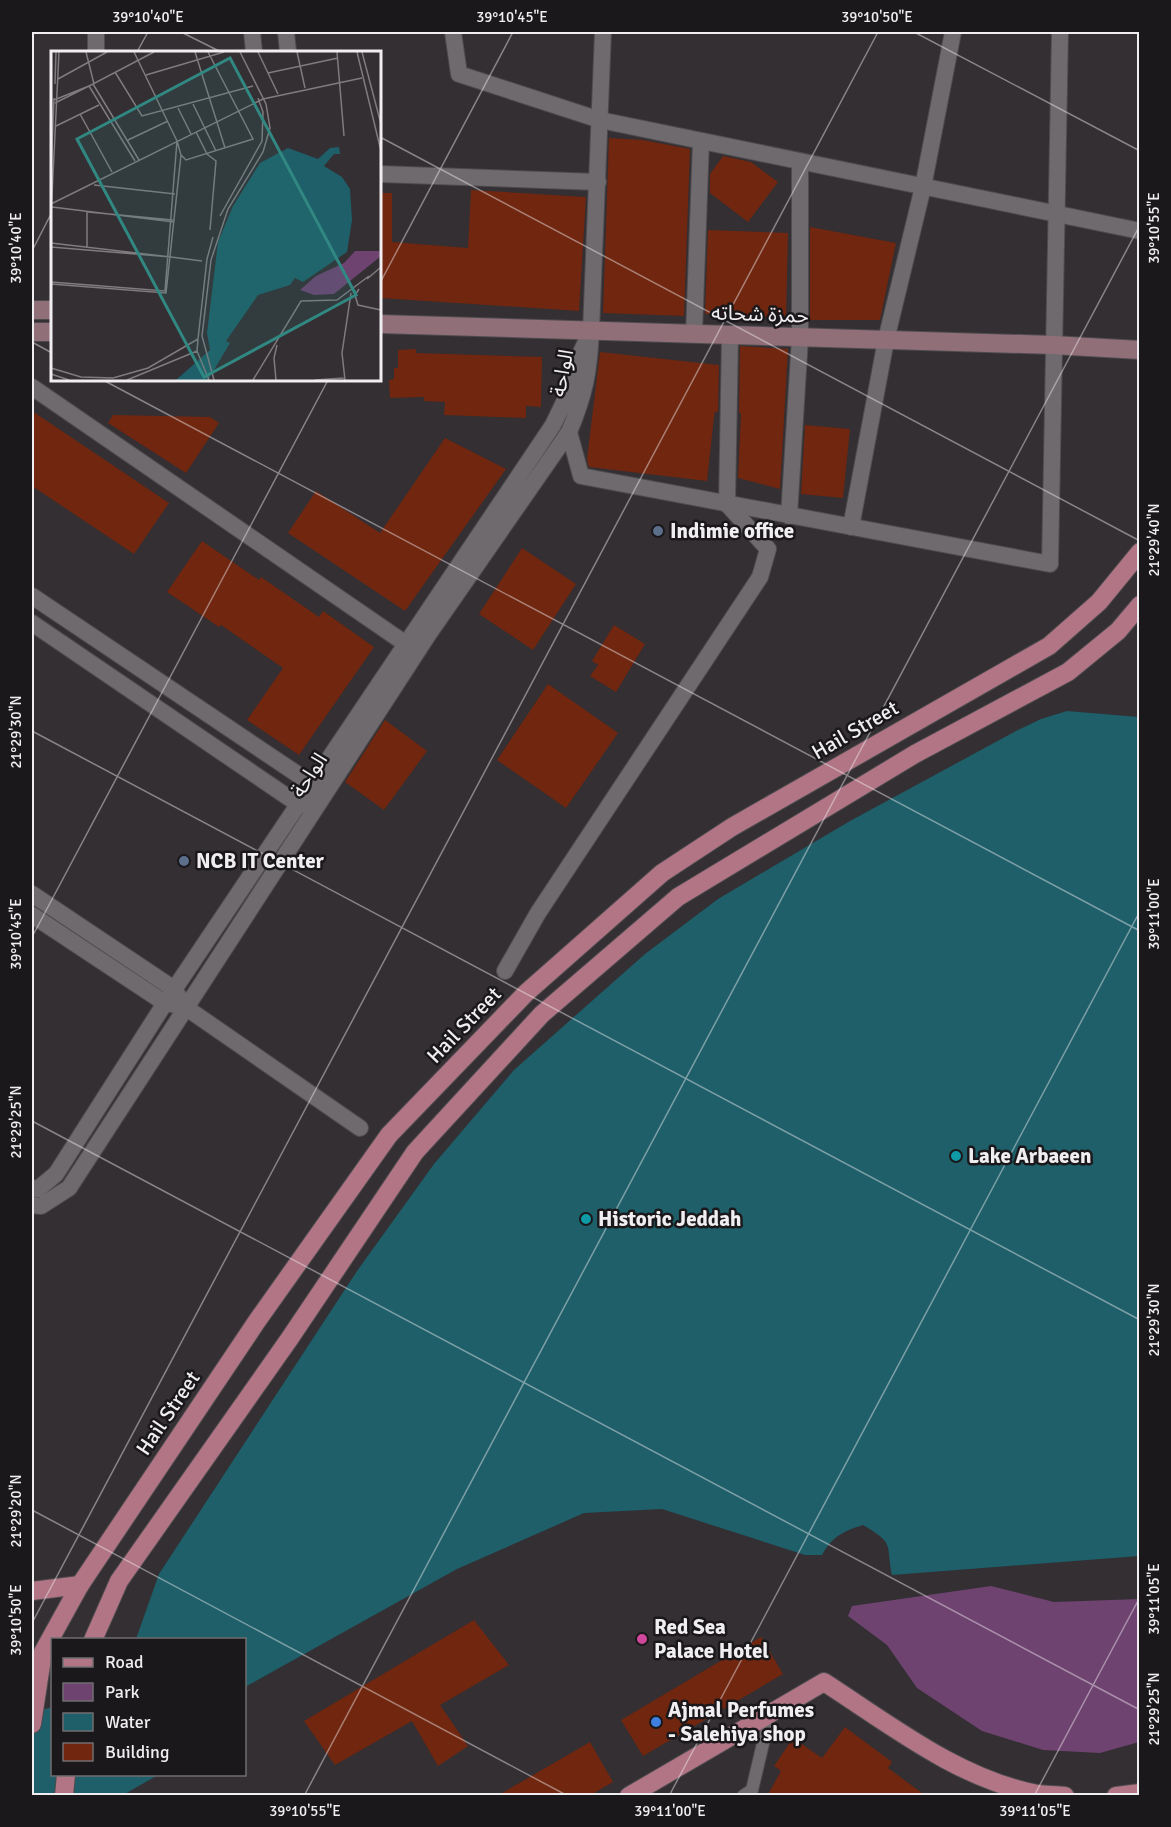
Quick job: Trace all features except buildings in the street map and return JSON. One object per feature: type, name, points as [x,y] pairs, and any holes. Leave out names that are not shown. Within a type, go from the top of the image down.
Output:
[{"type":"main road","points":[[32,310],[51,310]]},
{"type":"main road","name":"حمزة شحاته","points":[[381,324],[1053,345],[1140,350]]},
{"type":"main road","points":[[32,332],[51,332]]},
{"type":"main road","name":"Hail Street","points":[[32,1724],[37,1650],[257,1321],[389,1135],[526,993],[663,873],[732,827],[1050,646],[1099,602],[1140,552]]},
{"type":"main road","points":[[94,1638],[119,1581],[290,1338],[415,1152],[542,1014],[678,897],[915,754],[1068,672],[1118,631],[1140,605]]},
{"type":"main road","points":[[32,1591],[80,1585]]},
{"type":"main road","points":[[629,1796],[687,1760],[824,1682],[924,1747],[986,1779],[1038,1794],[1065,1796]]},
{"type":"main road","points":[[641,1796],[687,1760]]},
{"type":"main road","points":[[63,1796],[66,1776]]},
{"type":"main road","points":[[1116,1796],[1140,1793]]},
{"type":"street","points":[[96,32],[96,51]]},
{"type":"street","points":[[252,32],[254,51]]},
{"type":"street","points":[[286,32],[288,51]]},
{"type":"street","points":[[453,32],[459,74],[600,120],[1140,231]]},
{"type":"street","points":[[591,331],[603,32]]},
{"type":"street","points":[[851,527],[885,340],[923,188],[953,32]]},
{"type":"street","points":[[569,432],[581,476],[1050,564],[1060,32]]},
{"type":"street","points":[[694,334],[701,141]]},
{"type":"street","points":[[789,516],[800,338],[800,162]]},
{"type":"street","points":[[381,174],[598,182]]},
{"type":"street","name":"الواحة","points":[[32,1188],[38,1189],[56,1174],[169,996],[307,806],[569,432],[583,399],[590,366],[591,331]]},
{"type":"street","name":"الواحة","points":[[32,1205],[41,1206],[69,1188],[185,1007],[307,806],[312,784],[553,425],[567,396],[575,364],[591,331]]},
{"type":"street","points":[[505,971],[538,913],[760,577],[768,549],[727,504],[730,336]]},
{"type":"street","points":[[32,387],[406,644]]},
{"type":"street","points":[[32,596],[312,784]]},
{"type":"street","points":[[32,623],[307,806]]},
{"type":"street","points":[[32,894],[169,996],[360,1128]]},
{"type":"street","points":[[32,915],[169,996]]},
{"type":"street","points":[[743,1796],[752,1790],[770,1714]]},
{"type":"green space","points":[[991,1586],[1054,1602],[1139,1599],[1139,1742],[1100,1753],[1043,1750],[982,1731],[917,1688],[887,1645],[848,1616],[852,1606]]},
{"type":"water","points":[[1067,711],[1139,717],[1139,1556],[892,1575],[889,1550],[885,1541],[863,1525],[839,1536],[822,1555],[805,1555],[662,1509],[584,1513],[457,1569],[246,1686],[246,1638],[136,1638],[159,1574],[357,1271],[434,1164],[514,1070],[645,954],[718,899],[850,821],[1041,719]]},
{"type":"water","points":[[51,1707],[51,1776],[156,1776],[123,1795],[32,1795],[32,1713]]},
{"type":"place","name":"Indimie office","points":[[658,531]]},
{"type":"place","name":"NCB IT Center","points":[[184,861]]},
{"type":"place","name":"Lake Arbaeen","points":[[956,1156]]},
{"type":"place","name":"Historic Jeddah","points":[[586,1219]]},
{"type":"place","name":"Red Sea Palace Hotel","points":[[642,1639]]},
{"type":"place","name":"Ajmal Perfumes - Salehiya shop","points":[[656,1722]]}]
